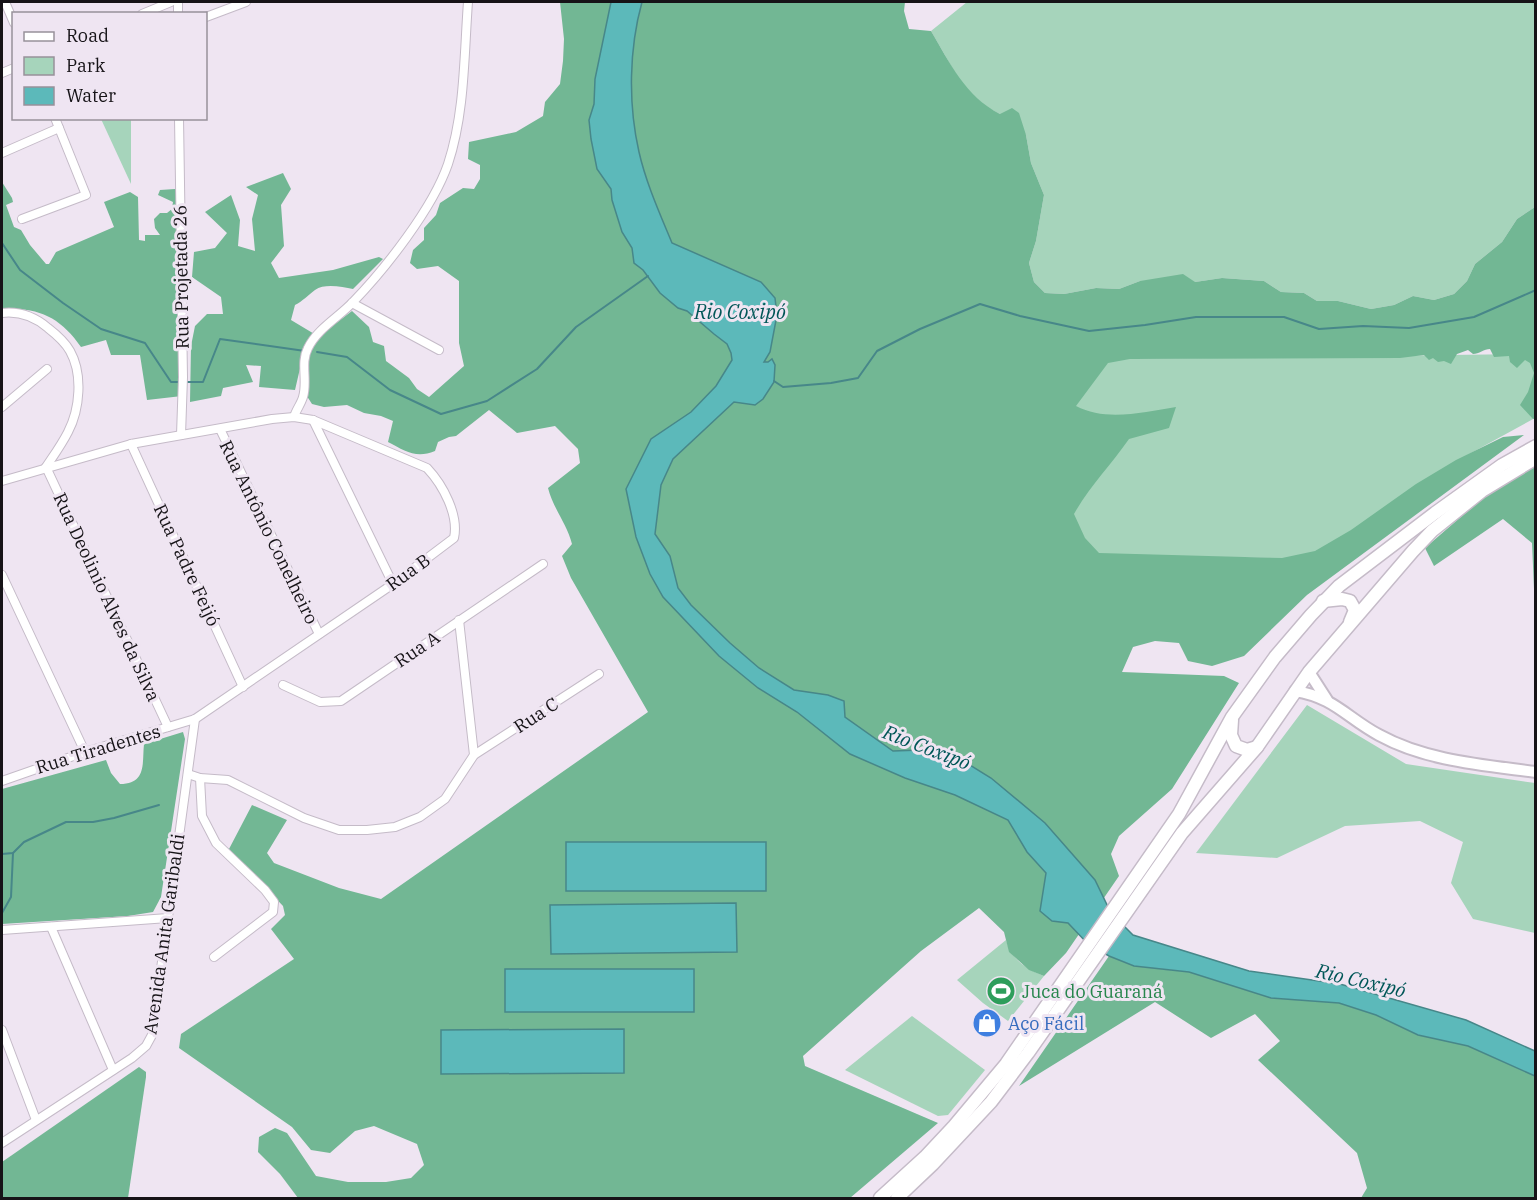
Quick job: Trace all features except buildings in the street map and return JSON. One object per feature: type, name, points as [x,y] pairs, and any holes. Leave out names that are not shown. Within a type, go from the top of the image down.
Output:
[{"type":"main road","points":[[897,1198],[933,1164],[991,1102],[1087,969],[1179,814],[1232,717],[1275,657],[1323,601],[1339,586],[1469,488],[1536,446]]},
{"type":"main road","points":[[880,1198],[932,1149],[982,1094],[1140,881],[1257,747],[1310,672],[1413,551],[1432,531],[1482,492],[1536,458]]},
{"type":"main road","points":[[1323,601],[1342,599],[1350,601],[1355,610],[1347,628]]},
{"type":"main road","points":[[1232,717],[1231,735],[1236,746],[1247,750],[1257,747]]},
{"type":"street","points":[[5,2],[12,18]]},
{"type":"street","points":[[147,12],[171,2]]},
{"type":"street","points":[[207,17],[246,2]]},
{"type":"street","points":[[294,417],[303,397],[304,358],[309,346],[352,303],[404,242],[432,196],[447,165],[459,111],[468,2]]},
{"type":"street","points":[[22,219],[86,195],[56,120]]},
{"type":"street","name":"Rua Projetada 26","points":[[178,120],[183,377],[181,435]]},
{"type":"street","points":[[2,153],[59,128]]},
{"type":"street","points":[[352,303],[439,350]]},
{"type":"street","points":[[2,313],[10,312],[41,322],[59,336],[71,352],[77,373],[78,395],[75,414],[69,430],[46,467]]},
{"type":"street","points":[[2,407],[47,369]]},
{"type":"street","points":[[2,481],[131,444],[272,419],[294,417],[313,420],[393,584]]},
{"type":"street","name":"Rua B","points":[[195,719],[393,584],[454,538],[456,530],[453,514],[435,477],[420,464],[313,420]]},
{"type":"street","name":"Rua Antônio Conelheiro","points":[[220,429],[319,634]]},
{"type":"street","name":"Rua Padre Feijó","points":[[131,444],[243,687]]},
{"type":"street","name":"Rua Deolinio Alves da Silva","points":[[46,467],[168,727]]},
{"type":"street","name":"Rua A","points":[[284,685],[320,702],[341,701],[543,564]]},
{"type":"street","points":[[2,575],[85,752]]},
{"type":"street","points":[[188,774],[200,778],[228,780],[304,818],[339,830],[395,827],[420,817],[445,799],[474,755],[459,620]]},
{"type":"street","points":[[1310,672],[1327,700]]},
{"type":"street","name":"Rua C","points":[[474,755],[599,674]]},
{"type":"street","points":[[1295,691],[1319,696],[1379,735],[1414,750],[1443,758],[1536,772]]},
{"type":"street","name":"Rua Tiradentes","points":[[2,780],[195,719]]},
{"type":"street","name":"Avenida Anita Garibaldi","points":[[2,1143],[113,1070],[146,1046],[152,1035],[195,719]]},
{"type":"street","points":[[200,778],[202,816],[216,843],[266,890],[274,902],[273,912],[214,957]]},
{"type":"street","points":[[2,930],[168,918]]},
{"type":"street","points":[[51,927],[113,1070]]},
{"type":"street","points":[[2,1030],[36,1120]]},
{"type":"green space","points":[[560,2],[905,2],[904,11],[909,29],[931,31],[952,67],[977,98],[1000,114],[1012,108],[1019,113],[1031,163],[1044,195],[1036,241],[1029,263],[1034,282],[1045,293],[1064,294],[1096,288],[1119,289],[1140,281],[1183,274],[1195,282],[1222,278],[1264,281],[1281,292],[1304,293],[1317,301],[1338,301],[1371,309],[1394,305],[1413,296],[1434,300],[1454,294],[1467,281],[1475,264],[1502,242],[1517,219],[1535,207],[1536,418],[1533,419],[1520,405],[1528,392],[1534,373],[1530,363],[1525,360],[1517,368],[1510,362],[1509,356],[1494,357],[1490,349],[1475,354],[1468,350],[1457,354],[1451,364],[1444,361],[1438,362],[1433,358],[1429,360],[1424,355],[1400,358],[1130,359],[1108,363],[1076,406],[1100,414],[1112,415],[1176,407],[1169,428],[1129,439],[1074,514],[1085,538],[1099,553],[1282,558],[1315,551],[1351,530],[1416,484],[1456,460],[1503,437],[1524,435],[1307,595],[1244,656],[1212,666],[1188,661],[1179,643],[1155,641],[1133,647],[1122,672],[1224,676],[1239,683],[1172,789],[1119,836],[1111,854],[1119,876],[1066,953],[1044,976],[1029,970],[1009,952],[1004,932],[979,908],[921,951],[803,1056],[805,1066],[938,1123],[850,1198],[298,1198],[280,1174],[258,1152],[259,1137],[275,1128],[287,1133],[316,1176],[348,1182],[386,1182],[411,1178],[424,1165],[417,1144],[374,1126],[355,1131],[330,1153],[311,1150],[292,1127],[179,1048],[181,1034],[294,959],[271,929],[285,915],[283,906],[229,849],[252,805],[287,820],[267,853],[274,863],[339,888],[381,899],[648,712],[571,578],[562,556],[572,544],[548,488],[580,463],[578,449],[555,426],[517,433],[489,410],[456,436],[438,442],[435,451],[422,454],[411,453],[388,442],[393,421],[364,413],[347,405],[324,407],[312,404],[301,387],[301,364],[295,390],[259,387],[261,366],[246,365],[253,382],[223,388],[221,396],[190,402],[191,346],[195,326],[207,314],[223,314],[221,297],[192,277],[194,252],[215,248],[227,233],[205,212],[231,195],[240,220],[238,246],[255,251],[252,219],[258,195],[246,187],[283,173],[291,189],[281,205],[284,246],[271,263],[279,278],[333,270],[379,257],[383,259],[353,289],[334,286],[319,288],[295,305],[291,320],[316,335],[305,355],[313,348],[319,336],[352,311],[369,327],[373,342],[384,346],[386,361],[429,397],[464,366],[459,343],[459,281],[438,266],[417,269],[410,263],[413,250],[424,240],[424,228],[436,215],[440,203],[463,188],[474,189],[480,179],[480,165],[468,159],[469,142],[516,132],[543,116],[545,102],[560,84],[564,39]]},
{"type":"green space","points":[[967,2],[1535,2],[1535,207],[1517,219],[1502,242],[1475,264],[1467,281],[1454,294],[1434,300],[1413,296],[1394,305],[1371,309],[1338,301],[1317,301],[1304,293],[1281,292],[1264,281],[1222,278],[1195,282],[1140,281],[1119,289],[1096,288],[1064,294],[1045,293],[1034,282],[1029,263],[1036,241],[1044,195],[1031,163],[1026,135],[1000,114],[986,107],[961,83],[931,31]]},
{"type":"green space","points":[[101,120],[131,120],[131,184]]},
{"type":"green space","points":[[2,182],[12,198],[13,202],[6,205],[14,227],[21,230],[46,264],[49,264],[56,252],[114,227],[104,202],[130,192],[138,197],[139,240],[145,241],[145,235],[160,235],[155,228],[154,219],[160,213],[167,213],[172,209],[173,202],[158,195],[160,190],[175,189],[179,192],[182,396],[147,400],[140,355],[111,355],[106,340],[81,347],[65,328],[48,316],[27,310],[2,310]]},
{"type":"green space","points":[[1535,354],[1535,418],[1451,464],[1329,559],[1053,554],[1052,360]]},
{"type":"green space","points":[[1535,466],[1535,612],[1532,543],[1503,519],[1434,566],[1425,548],[1493,489]]},
{"type":"green space","points":[[1307,705],[1406,764],[1535,783],[1535,933],[1473,919],[1451,883],[1463,842],[1420,821],[1345,826],[1277,858],[1196,853]]},
{"type":"green space","points":[[183,732],[185,739],[161,897],[153,912],[128,916],[2,924],[2,789],[106,760],[111,773],[120,784],[129,783],[139,776],[141,771],[144,744]]},
{"type":"green space","name":"Juca do Guaraná","points":[[1006,940],[1015,958],[1044,976],[1008,1021],[957,980]]},
{"type":"green space","points":[[1109,956],[1134,966],[1189,972],[1271,998],[1339,1003],[1376,1015],[1418,1035],[1468,1046],[1535,1076],[1535,1198],[1361,1198],[1367,1188],[1357,1153],[1258,1060],[1280,1041],[1255,1014],[1211,1038],[1155,1002],[1019,1086]]},
{"type":"green space","points":[[912,1016],[985,1070],[948,1115],[938,1116],[845,1070]]},
{"type":"green space","points":[[139,1067],[146,1072],[146,1077],[128,1198],[2,1198],[2,1162]]},
{"type":"water","name":"Rio Coxipó","points":[[611,2],[642,2],[632,57],[635,134],[645,175],[672,243],[761,282],[775,298],[777,315],[770,352],[764,362],[772,359],[775,365],[774,382],[763,399],[755,405],[734,402],[673,459],[661,485],[655,534],[670,556],[678,588],[691,605],[759,668],[794,690],[828,695],[844,701],[845,717],[893,751],[921,750],[952,754],[991,778],[1045,823],[1095,880],[1111,913],[1133,935],[1249,971],[1340,984],[1466,1020],[1535,1051],[1535,1076],[1468,1046],[1418,1035],[1376,1015],[1339,1003],[1271,998],[1189,972],[1134,966],[1109,956],[1087,943],[1068,923],[1052,921],[1040,911],[1046,873],[1027,852],[1008,820],[955,795],[905,778],[850,754],[797,712],[758,688],[719,656],[663,597],[650,574],[636,537],[626,489],[651,439],[691,412],[716,386],[732,360],[727,344],[687,311],[678,308],[660,293],[643,270],[634,263],[632,248],[622,232],[611,189],[597,169],[589,120],[594,104],[595,79]]},
{"type":"water","points":[[566,842],[766,842],[766,891],[566,891]]},
{"type":"water","points":[[736,903],[737,952],[551,954],[550,905]]},
{"type":"water","points":[[505,969],[694,969],[694,1012],[505,1012]]},
{"type":"water","points":[[624,1029],[624,1073],[441,1074],[441,1030]]},
{"type":"waterway","points":[[2,243],[20,270],[101,329],[145,343],[171,382],[179,382]]},
{"type":"waterway","points":[[317,352],[347,357],[390,390],[441,414],[487,401],[537,369],[576,327],[648,276]]},
{"type":"waterway","points":[[774,381],[783,387],[858,378],[877,351],[920,329],[980,304],[1020,316],[1089,331],[1196,317],[1284,317],[1319,329],[1363,326],[1409,328],[1474,317],[1536,290]]},
{"type":"waterway","points":[[185,382],[203,382],[220,339],[305,351]]},
{"type":"waterway","points":[[2,854],[13,853],[24,842],[66,822],[93,822],[159,805]]},
{"type":"waterway","points":[[2,913],[11,897],[13,853]]},
{"type":"place","name":"Juca do Guaraná","points":[[1001,991]]},
{"type":"place","name":"Aço Fácil","points":[[987,1023]]}]
